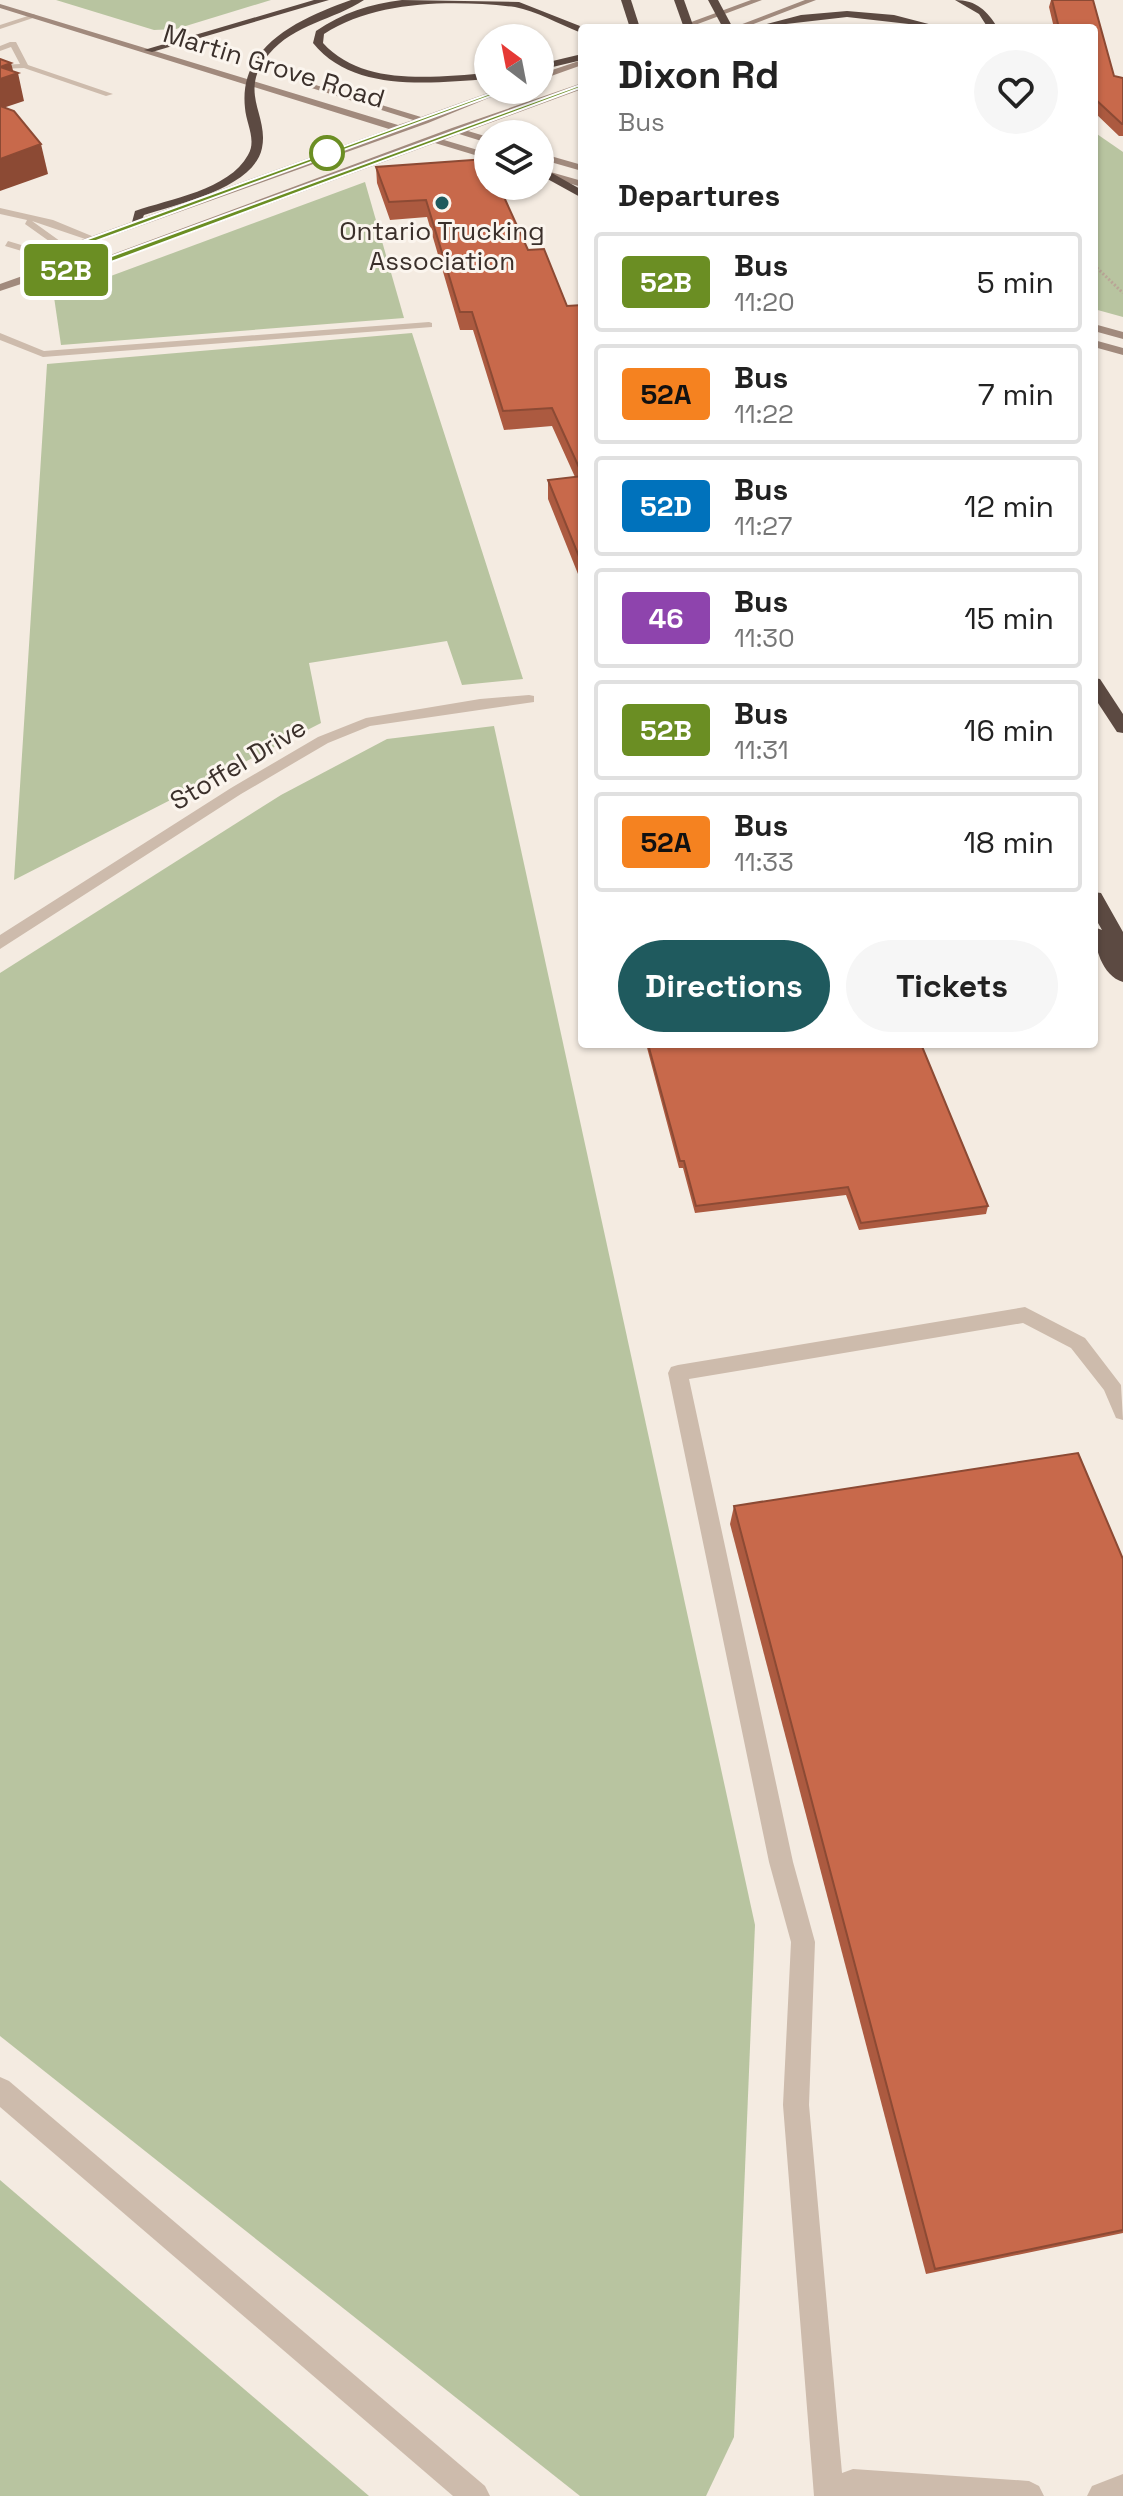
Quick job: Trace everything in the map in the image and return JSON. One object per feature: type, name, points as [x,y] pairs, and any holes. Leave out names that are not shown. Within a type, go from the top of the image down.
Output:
[{"type":"highway","points":[[151,45],[168,45],[324,0]]},
{"type":"highway","points":[[135,223],[139,213],[221,182],[249,163],[258,139],[247,89],[258,67],[282,36],[305,22],[359,0]]},
{"type":"highway","points":[[474,76],[430,78],[368,72],[335,62],[318,43],[319,33],[330,23],[371,8],[407,2],[465,0],[519,5],[578,28]]},
{"type":"highway","points":[[626,0],[634,24]]},
{"type":"highway","points":[[679,0],[687,24]]},
{"type":"highway","points":[[960,0],[983,12],[990,24]]},
{"type":"highway","points":[[714,3],[726,24]]},
{"type":"highway","points":[[772,24],[835,14],[887,17],[920,24]]},
{"type":"highway","points":[[554,65],[578,61]]},
{"type":"highway","points":[[554,179],[578,193]]},
{"type":"highway","points":[[1098,689],[1123,728]]},
{"type":"highway","points":[[1098,905],[1123,950]]},
{"type":"highway","points":[[1098,940],[1123,975]]},
{"type":"main road","points":[[690,24],[758,0]]},
{"type":"main road","points":[[747,24],[812,0]]},
{"type":"main road","name":"Martin Grove Road","points":[[0,6],[151,45],[474,152]]},
{"type":"main road","name":"Martin Grove Road","points":[[168,45],[183,49]]},
{"type":"main road","points":[[554,71],[578,62]]},
{"type":"main road","name":"Martin Grove Road","points":[[244,67],[258,67]]},
{"type":"main road","name":"Martin Grove Road","points":[[290,81],[474,136]]},
{"type":"main road","points":[[0,288],[30,277],[100,263],[578,87]]},
{"type":"main road","points":[[521,120],[578,96]]},
{"type":"main road","points":[[30,277],[66,249],[474,101]]},
{"type":"main road","points":[[554,160],[578,167]]},
{"type":"main road","points":[[554,176],[578,183]]},
{"type":"main road","points":[[1098,328],[1123,336]]},
{"type":"main road","points":[[1098,344],[1123,352]]},
{"type":"street","name":"Stoffel Drive","points":[[0,943],[236,791],[323,740],[366,722],[480,703],[529,699]]},
{"type":"lane","points":[[0,28],[34,16]]},
{"type":"lane","points":[[0,28],[12,34],[13,44],[25,66]]},
{"type":"lane","points":[[0,49],[13,44]]},
{"type":"lane","points":[[0,67],[25,66],[109,94]]},
{"type":"lane","points":[[0,211],[50,222],[94,239]]},
{"type":"lane","points":[[19,213],[66,249]]},
{"type":"lane","points":[[3,244],[55,258]]},
{"type":"lane","points":[[0,336],[43,354],[429,325]]},
{"type":"lane","points":[[1029,2496],[853,2483],[831,2496],[796,2105],[803,1942],[781,1862],[678,1373],[1025,1315],[1078,1343],[1111,1385],[1123,1412]]},
{"type":"lane","points":[[0,2090],[475,2496]]},
{"type":"lane","points":[[1102,2496],[1123,2489]]},
{"type":"path","points":[[1098,269],[1123,293]]},
{"type":"green space","points":[[56,0],[271,0],[176,29],[154,30]]},
{"type":"green space","points":[[1098,135],[1123,152],[1123,317],[1098,310]]},
{"type":"green space","points":[[365,182],[404,318],[61,345],[54,297]]},
{"type":"green space","points":[[412,333],[523,679],[462,685],[447,641],[309,663],[321,723],[14,880],[47,364]]},
{"type":"green space","points":[[494,726],[755,1925],[734,2437],[706,2496],[580,2496],[0,2036],[0,973],[281,795],[387,739]]},
{"type":"green space","points":[[0,2180],[369,2496],[0,2496]]},
{"type":"building","points":[[1052,0],[1093,0],[1114,76],[1123,78],[1123,124],[1098,102],[1098,24],[1058,24]]},
{"type":"building","points":[[0,59],[11,63],[0,67]]},
{"type":"building","points":[[0,67],[18,73],[0,79]]},
{"type":"building","points":[[0,106],[14,111],[41,144],[0,159]]},
{"type":"building","points":[[474,160],[474,200],[505,200],[528,250],[544,249],[567,306],[578,305],[578,465],[552,408],[503,411],[472,312],[460,312],[426,200],[389,202],[376,167]]},
{"type":"building","points":[[578,476],[578,554],[548,480]]},
{"type":"building","points":[[649,1048],[923,1048],[988,1206],[861,1223],[848,1187],[696,1206],[684,1161],[680,1161]]},
{"type":"building","points":[[1078,1453],[1123,1559],[1123,2230],[935,2269],[734,1506]]},
{"type":"bus line","name":"52B","points":[[554,96],[578,87]]},
{"type":"bus line","name":"52B","points":[[474,101],[66,249],[30,277],[100,263],[533,104]]},
{"type":"place","name":"Ontario Trucking Association","points":[[442,203]]}]
